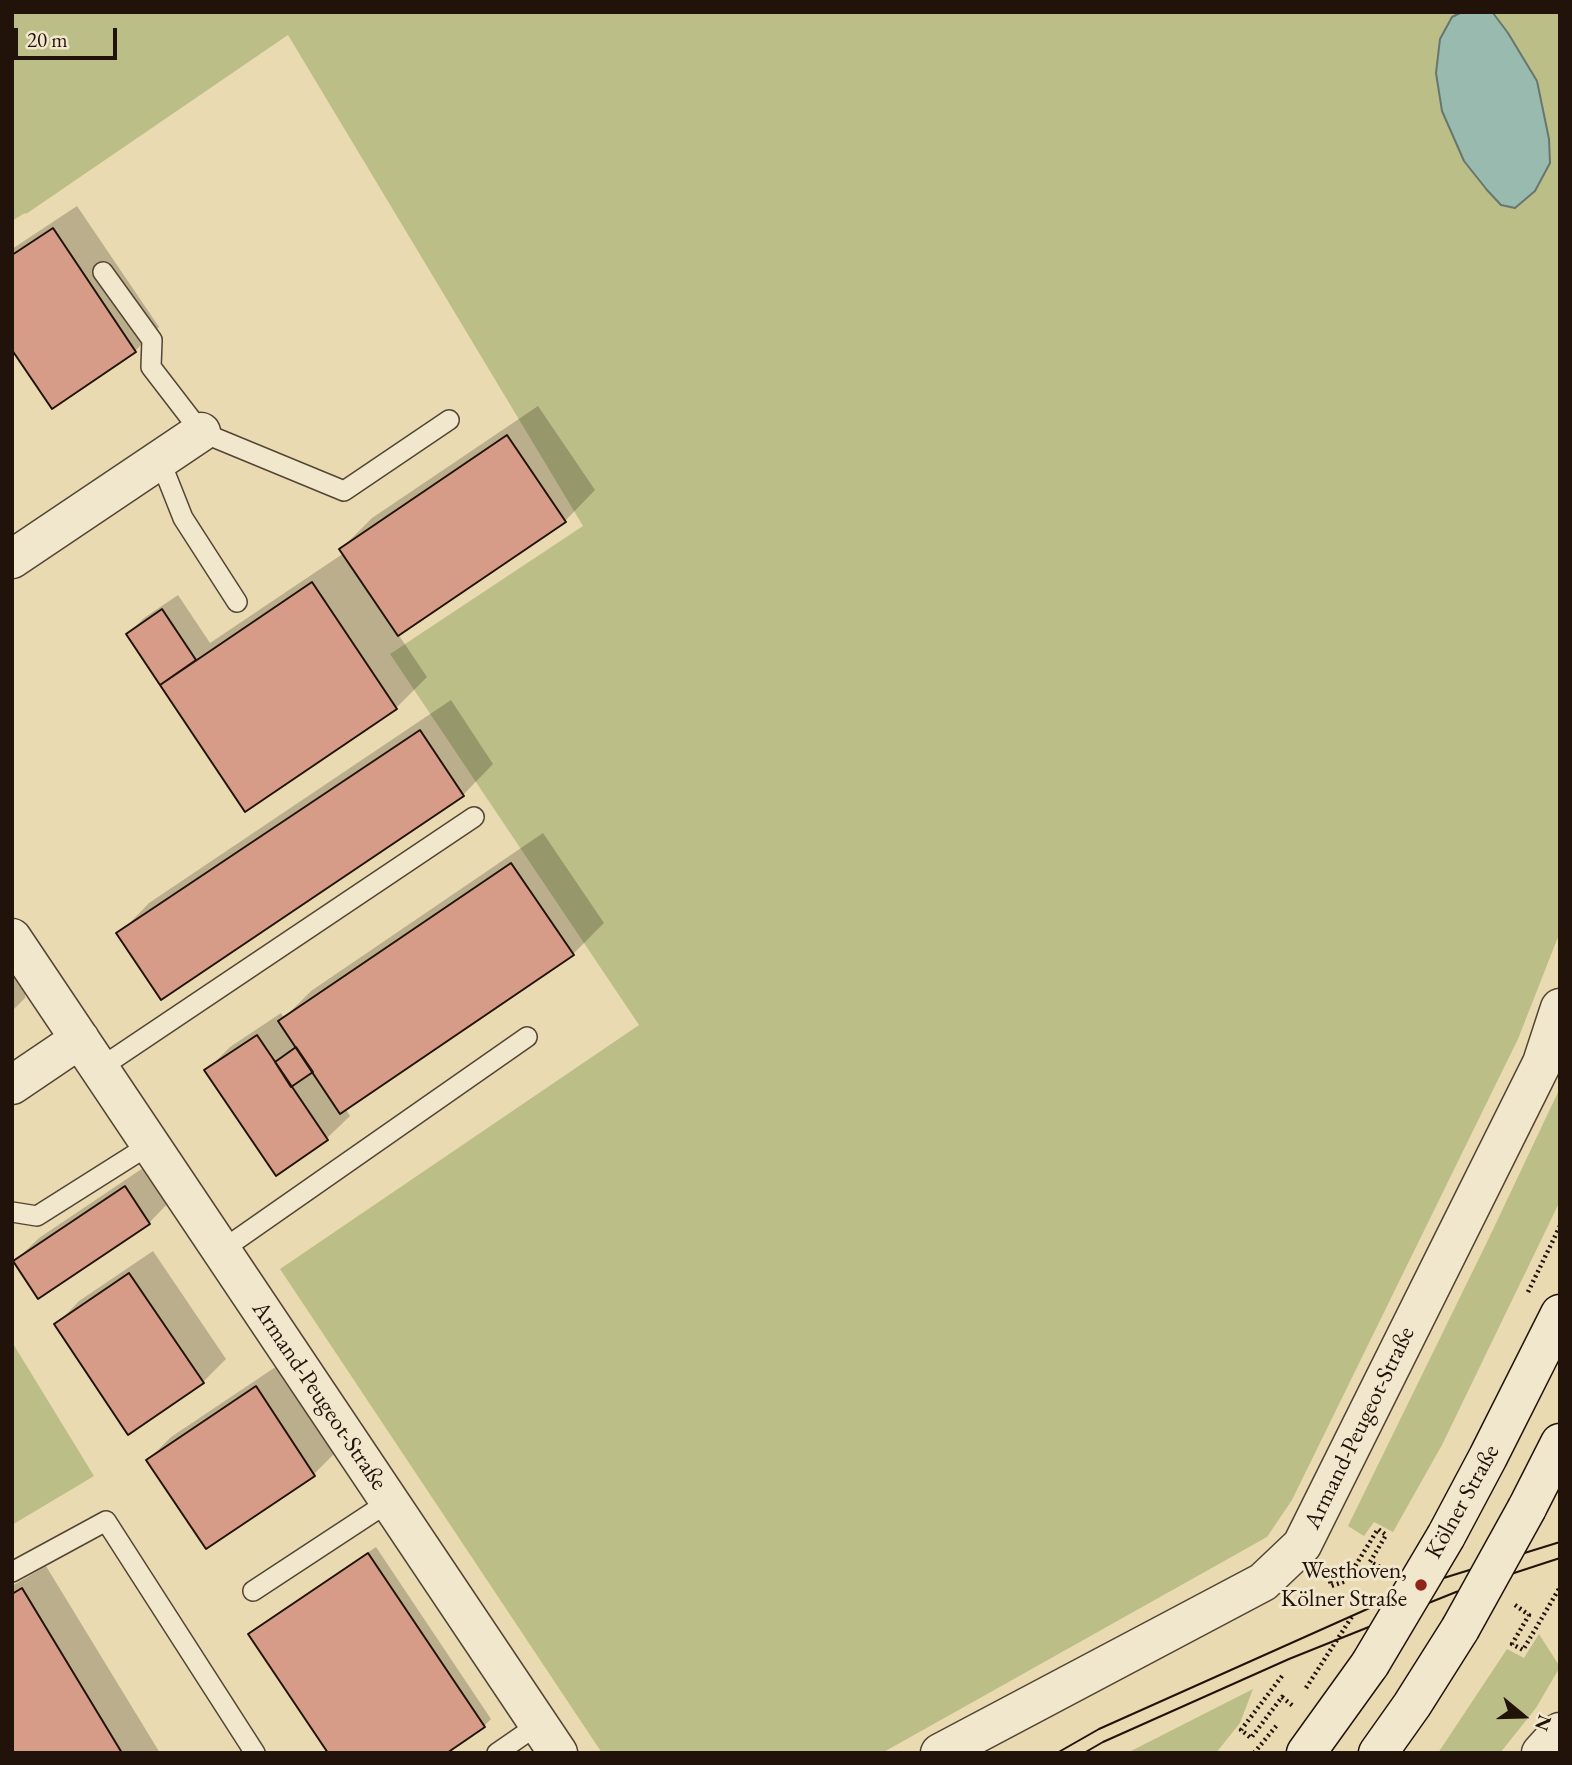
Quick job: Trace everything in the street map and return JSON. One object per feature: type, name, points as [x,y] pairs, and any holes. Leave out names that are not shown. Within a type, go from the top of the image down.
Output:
[{"type":"street","points":[[12,559],[201,432]]},
{"type":"street","name":"Armand-Peugeot-Straße","points":[[12,938],[549,1738]]},
{"type":"street","name":"Armand-Peugeot-Straße","points":[[940,1753],[1263,1581],[1302,1545],[1542,1063],[1560,1008]]},
{"type":"street","points":[[12,1085],[90,1054]]},
{"type":"street","name":"Kölner Straße","points":[[1306,1753],[1370,1664],[1446,1536],[1560,1314]]},
{"type":"street","points":[[1378,1753],[1460,1629],[1560,1443]]},
{"type":"street","points":[[1542,1753],[1560,1732]]},
{"type":"lane","points":[[103,272],[152,340],[151,367],[201,432],[344,491],[449,420]]},
{"type":"lane","points":[[160,460],[183,518],[237,602]]},
{"type":"lane","points":[[90,1054],[474,817]]},
{"type":"lane","points":[[222,1250],[527,1038]]},
{"type":"lane","points":[[12,1212],[37,1216],[151,1144]]},
{"type":"lane","points":[[253,1591],[390,1501]]},
{"type":"lane","points":[[12,1572],[106,1521],[255,1753]]},
{"type":"lane","points":[[496,1753],[549,1738]]},
{"type":"path","points":[[1346,1581],[1378,1529],[1386,1535],[1370,1562],[1382,1568],[1386,1562]]},
{"type":"path","points":[[1515,1605],[1529,1615],[1512,1644],[1523,1650],[1560,1587]]},
{"type":"path","points":[[1306,1688],[1354,1612]]},
{"type":"path","points":[[1282,1675],[1241,1730],[1251,1738],[1282,1697],[1293,1706]]},
{"type":"green space","points":[[12,12],[1560,12],[1560,932],[1518,1039],[1292,1500],[1267,1537],[882,1753],[602,1753],[280,1269],[639,1025],[390,654],[583,526],[288,35],[12,221]]},
{"type":"green space","points":[[1560,1088],[1560,1201],[1442,1445],[1393,1532],[1374,1522],[1364,1536],[1348,1526]]},
{"type":"green space","points":[[12,1342],[94,1476],[12,1525]]},
{"type":"green space","points":[[1539,1634],[1560,1667],[1536,1708],[1500,1753],[1438,1753],[1507,1649],[1524,1658]]},
{"type":"green space","points":[[1253,1689],[1240,1723],[1216,1753],[1127,1753]]},
{"type":"water","points":[[1462,12],[1493,13],[1537,81],[1549,139],[1550,163],[1535,191],[1515,208],[1501,205],[1464,161],[1442,111],[1436,73],[1440,39],[1452,17]]},
{"type":"building","points":[[53,228],[136,352],[52,409],[12,350],[12,255]]},
{"type":"building","points":[[507,435],[566,522],[398,636],[339,549]]},
{"type":"building","points":[[312,582],[397,709],[245,812],[160,685]]},
{"type":"building","points":[[162,609],[196,660],[160,685],[126,634]]},
{"type":"building","points":[[420,730],[464,796],[161,1000],[116,933]]},
{"type":"building","points":[[511,863],[574,955],[340,1114],[278,1021]]},
{"type":"building","points":[[257,1035],[328,1140],[276,1176],[204,1070]]},
{"type":"building","points":[[296,1047],[313,1072],[291,1087],[275,1062]]},
{"type":"building","points":[[125,1186],[150,1224],[38,1299],[13,1261]]},
{"type":"building","points":[[129,1273],[204,1383],[128,1435],[54,1324]]},
{"type":"building","points":[[256,1386],[315,1476],[206,1549],[146,1460]]},
{"type":"building","points":[[368,1553],[485,1727],[447,1753],[328,1753],[248,1634]]},
{"type":"building","points":[[22,1588],[122,1753],[12,1753],[12,1594]]},
{"type":"tram line","points":[[1057,1753],[1099,1729],[1421,1585],[1560,1542]]},
{"type":"tram line","points":[[1084,1753],[1289,1659],[1456,1592],[1560,1558]]},
{"type":"place","name":"Westhoven, Kölner Straße","points":[[1421,1585]]}]
